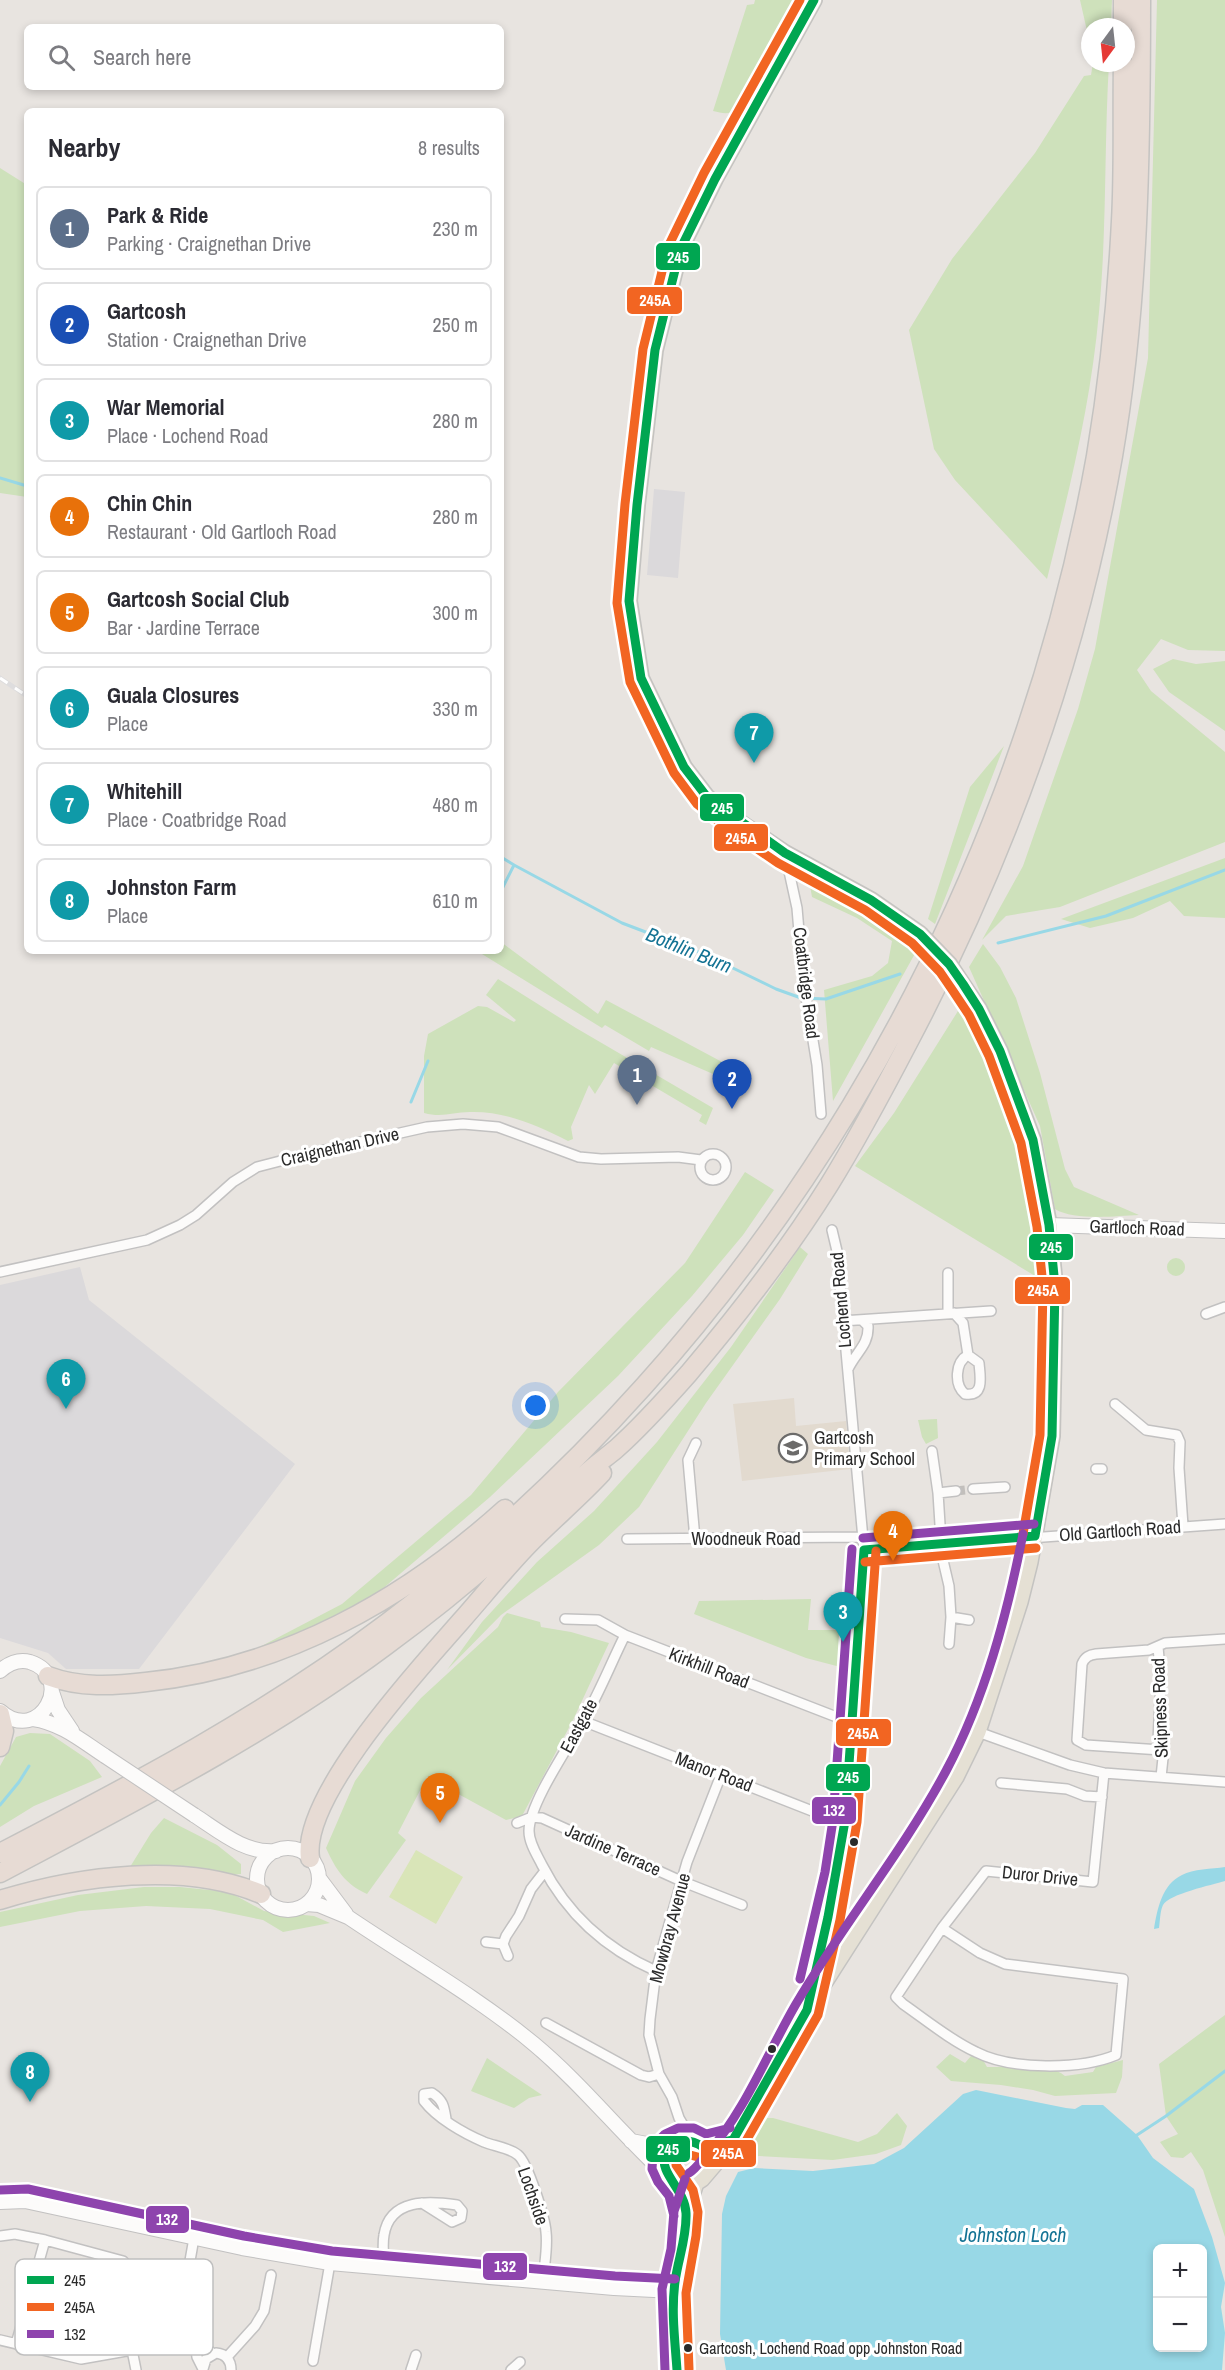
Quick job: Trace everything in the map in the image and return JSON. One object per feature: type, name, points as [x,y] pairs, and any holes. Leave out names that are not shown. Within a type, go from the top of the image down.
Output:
[{"type":"highway","points":[[1123,0],[1123,18]]},
{"type":"highway","points":[[310,1858],[310,1834],[324,1801],[360,1744],[384,1712],[527,1546],[606,1469],[664,1406],[758,1286],[827,1188],[887,1084],[968,924],[1040,743],[1065,662],[1098,528],[1113,455],[1129,340],[1138,221],[1141,0]]},
{"type":"highway","points":[[0,1853],[184,1757],[296,1688],[388,1622],[489,1540],[542,1492],[628,1404],[701,1320],[743,1268],[802,1184],[870,1077],[912,1000],[983,848],[1024,737],[1066,596],[1097,451],[1112,337],[1121,220],[1123,72]]},
{"type":"highway","points":[[50,1683],[96,1685],[162,1680],[212,1671],[245,1663],[303,1642],[371,1608],[414,1581],[494,1519],[559,1461],[701,1320]]},
{"type":"highway","points":[[0,1873],[222,1754],[294,1710],[384,1647],[496,1557],[582,1477],[620,1446],[687,1374]]},
{"type":"highway","points":[[0,1713],[4,1731],[0,1747]]},
{"type":"highway","points":[[0,1900],[73,1882],[131,1876],[223,1881],[261,1894]]},
{"type":"main road","points":[[670,2178],[680,2184],[696,2183],[702,2179],[733,2140],[807,2010],[956,1777],[978,1732],[1020,1602],[1035,1536],[1052,1436],[1055,1286],[1049,1225],[1034,1140],[1000,1051],[980,1009],[949,964],[920,934],[871,900],[785,853],[707,797],[684,766],[641,678],[629,601],[637,506],[655,350],[680,250],[730,151],[814,0]]},
{"type":"main road","points":[[686,2213],[679,2188],[663,2167],[664,2157],[685,2144],[733,2140]]},
{"type":"main road","points":[[685,2144],[709,2160],[707,2172]]},
{"type":"main road","points":[[677,2370],[673,2325],[674,2291],[682,2251],[686,2213],[696,2183]]},
{"type":"street","name":"Coatbridge Road","points":[[785,853],[797,908],[803,980],[817,1065],[821,1114]]},
{"type":"street","name":"Craignethan Drive","points":[[0,1272],[147,1240],[196,1215],[233,1182],[257,1167],[427,1127],[463,1124],[498,1127],[563,1151],[590,1158],[678,1157],[701,1160]]},
{"type":"street","name":"Gartloch Road","points":[[1049,1225],[1225,1231]]},
{"type":"street","name":"Lochend Road","points":[[807,2010],[828,1917],[845,1821],[864,1550],[837,1251],[832,1230]]},
{"type":"street","points":[[948,1273],[951,1313],[963,1323],[968,1355]]},
{"type":"street","points":[[1206,1314],[1225,1307]]},
{"type":"street","points":[[842,1321],[991,1311]]},
{"type":"street","name":"Lochend Road","points":[[847,1370],[868,1338],[868,1326],[862,1320]]},
{"type":"street","points":[[1115,1404],[1127,1419],[1146,1430],[1177,1436],[1180,1442],[1179,1468],[1183,1526]]},
{"type":"street","points":[[695,1539],[688,1460],[696,1443]]},
{"type":"street","points":[[932,1451],[943,1543],[942,1556],[949,1586],[951,1617],[949,1644]]},
{"type":"street","points":[[973,1489],[1005,1487]]},
{"type":"street","points":[[938,1493],[956,1491]]},
{"type":"street","name":"Old Gartloch Road","points":[[864,1550],[1225,1524]]},
{"type":"street","name":"Woodneuk Road","points":[[627,1539],[864,1537]]},
{"type":"street","points":[[951,1617],[969,1620]]},
{"type":"street","name":"Kirkhill Road","points":[[565,1619],[598,1620],[625,1635],[852,1723]]},
{"type":"street","name":"Eastgate","points":[[532,1817],[536,1805],[583,1721],[625,1635]]},
{"type":"street","points":[[1161,1750],[1080,1743],[1076,1736],[1084,1659],[1089,1655],[1149,1650],[1165,1643],[1225,1639]]},
{"type":"street","name":"Skipness Road","points":[[1158,1647],[1161,1681],[1158,1740],[1163,1758],[1161,1777],[1225,1782]]},
{"type":"street","points":[[0,1655],[34,1664],[50,1683],[58,1710],[75,1735]]},
{"type":"street","points":[[0,1671],[16,1661]]},
{"type":"street","points":[[33,1719],[49,1704],[50,1683]]},
{"type":"street","points":[[0,1713],[14,1720],[33,1719],[47,1722],[75,1735],[231,1839],[255,1850],[294,1849],[310,1858],[319,1878],[348,1917]]},
{"type":"street","name":"Manor Road","points":[[583,1721],[830,1818],[845,1821]]},
{"type":"street","points":[[978,1732],[1070,1765],[1104,1773],[1161,1777]]},
{"type":"street","name":"Duror Drive","points":[[942,1928],[986,1871],[1093,1882],[1104,1773]]},
{"type":"street","name":"Mowbray Avenue","points":[[685,2144],[672,2097],[659,2074],[649,2035],[656,1971],[681,1881],[721,1775]]},
{"type":"street","points":[[1001,1783],[1067,1789],[1085,1796],[1102,1797]]},
{"type":"street","points":[[517,1823],[532,1817]]},
{"type":"street","points":[[532,1817],[529,1830],[531,1840],[545,1871],[568,1908],[602,1941],[639,1964],[656,1971]]},
{"type":"street","name":"Jardine Terrace","points":[[532,1817],[542,1818],[681,1881],[741,1905]]},
{"type":"street","points":[[231,1839],[251,1859],[261,1894],[265,1900],[277,1908],[292,1910],[306,1904],[314,1895],[319,1878]]},
{"type":"street","points":[[257,1876],[262,1862],[276,1851]]},
{"type":"street","points":[[508,1956],[503,1944],[531,1889],[545,1871]]},
{"type":"street","points":[[306,1904],[319,1905],[348,1917],[493,2013],[534,2044],[580,2086],[670,2178]]},
{"type":"street","points":[[828,1917],[831,1925],[851,1940]]},
{"type":"street","points":[[942,1928],[980,1953],[1005,1964],[1123,1979],[1116,2055],[1081,2065],[1067,2066],[992,2059],[965,2046],[903,2004],[896,1997],[942,1928]]},
{"type":"street","points":[[486,1942],[503,1944]]},
{"type":"street","points":[[546,2023],[641,2075],[649,2077],[659,2074]]},
{"type":"street","name":"Mowbray Avenue","points":[[679,2118],[685,2144]]},
{"type":"street","name":"Lochside","points":[[446,2119],[482,2141],[518,2155],[525,2165],[542,2213],[546,2233],[543,2282]]},
{"type":"street","points":[[632,2141],[685,2144]]},
{"type":"street","points":[[0,2202],[25,2202],[194,2238],[330,2263],[674,2291]]},
{"type":"street","points":[[384,2268],[384,2236],[387,2223],[394,2212],[405,2206],[422,2203]]},
{"type":"street","points":[[0,2236],[15,2234],[116,2259]]},
{"type":"street","points":[[190,2259],[194,2238]]},
{"type":"street","points":[[40,2259],[45,2240]]},
{"type":"street","points":[[313,2361],[330,2263]]},
{"type":"street","points":[[227,2357],[255,2326],[264,2311],[271,2275]]},
{"type":"street","points":[[0,2340],[15,2344]]},
{"type":"street","points":[[213,2354],[222,2354],[227,2357],[231,2370]]},
{"type":"street","points":[[64,2355],[81,2359],[104,2355]]},
{"type":"street","points":[[133,2355],[136,2370]]},
{"type":"street","points":[[197,2355],[203,2369]]},
{"type":"street","points":[[203,2369],[206,2359],[212,2355]]},
{"type":"street","points":[[411,2370],[416,2355]]},
{"type":"street","points":[[511,2370],[520,2362]]},
{"type":"shaded area","points":[[654,489],[685,492],[678,578],[647,575]]},
{"type":"shaded area","points":[[80,1267],[89,1300],[295,1464],[139,1669],[66,1669],[48,1653],[0,1638],[0,1285]]},
{"type":"shaded area","name":"Gartcosh Primary School","points":[[794,1398],[796,1426],[846,1421],[850,1469],[742,1481],[733,1404]]},
{"type":"green space","points":[[755,0],[797,0],[737,110],[728,113],[713,111],[747,5],[754,4]]},
{"type":"green space","points":[[1080,0],[1112,0],[1111,18],[1084,18]]},
{"type":"green space","points":[[1157,0],[1225,0],[1225,651],[1188,650],[1161,639],[1137,670],[1151,691],[1225,752],[1225,842],[1060,907],[1006,916],[982,940],[1023,866],[1078,709],[1095,649],[1148,358]]},
{"type":"green space","points":[[1092,72],[1109,72],[1099,312],[1085,414],[1047,579],[955,480],[934,449],[909,330],[952,259],[1035,153],[1084,76],[1091,75]]},
{"type":"green space","points":[[0,168],[24,183],[24,497],[0,493]]},
{"type":"green space","points":[[1173,659],[1196,664],[1225,661],[1225,731],[1169,692],[1153,669]]},
{"type":"green space","points":[[1004,746],[935,924],[928,919],[970,787]]},
{"type":"green space","points":[[1225,858],[1225,918],[1184,916],[1170,901],[1133,918],[1090,928],[1061,919]]},
{"type":"green space","points":[[808,875],[898,933],[917,950],[833,1101],[824,990],[872,976],[888,963],[892,941],[857,918],[812,897]]},
{"type":"green space","points":[[504,944],[598,1014],[606,1000],[724,1063],[720,1077],[651,1047],[649,1051],[605,1025],[602,1028],[482,954],[504,954]]},
{"type":"green space","points":[[983,944],[1000,967],[1016,998],[1040,1073],[1065,1169],[1074,1187],[1139,1215],[1084,1216],[1063,1213],[1055,1209],[1040,1126],[969,967]]},
{"type":"green space","points":[[498,979],[576,1028],[713,1108],[706,1125],[699,1121],[702,1115],[614,1063],[595,1094],[589,1085],[571,1127],[573,1139],[568,1141],[533,1125],[496,1114],[470,1112],[437,1115],[424,1113],[424,1056],[428,1034],[478,1006],[487,1007],[514,1022],[516,1020],[486,995]]},
{"type":"green space","points":[[963,1003],[1013,1119],[1032,1211],[1035,1276],[855,1166],[894,1113]]},
{"type":"green space","points":[[745,1172],[774,1190],[743,1235],[692,1296],[618,1376],[490,1497],[380,1591],[293,1644],[250,1652],[342,1604],[471,1495],[558,1392],[685,1263]]},
{"type":"green space","points":[[800,1247],[808,1254],[780,1299],[706,1403],[639,1507],[599,1545],[501,1615],[447,1670],[482,1622],[537,1562],[594,1511],[657,1442],[731,1347]]},
{"type":"green space","points":[[1176,1258],[1182,1261],[1185,1267],[1182,1273],[1176,1276],[1170,1273],[1167,1267],[1170,1261]]},
{"type":"green space","points":[[937,1419],[938,1438],[926,1444],[918,1420]]},
{"type":"green space","points":[[811,1599],[808,1630],[850,1630],[848,1669],[806,1658],[694,1614],[699,1601]]},
{"type":"green space","points":[[507,1613],[540,1622],[541,1627],[571,1632],[609,1643],[573,1720],[522,1816],[506,1820],[427,1777],[398,1833],[406,1840],[367,1894],[359,1890],[342,1876],[326,1848],[355,1781],[386,1738],[421,1698],[498,1627]]},
{"type":"green space","points":[[30,1733],[50,1734],[90,1761],[102,1777],[34,1806],[0,1827],[0,1766],[16,1737]]},
{"type":"green space","points":[[164,1818],[217,1845],[241,1864],[241,1874],[130,1867],[151,1833]]},
{"type":"green space","points":[[416,1850],[463,1877],[436,1924],[389,1897]]},
{"type":"green space","points":[[144,1887],[180,1887],[229,1892],[264,1911],[314,1916],[330,1923],[283,1932],[263,1920],[210,1909],[146,1906],[80,1911],[0,1927],[0,1912],[78,1895]]},
{"type":"green space","points":[[1225,2015],[1225,2237],[1203,2170],[1191,2152],[1183,2158],[1171,2157],[1160,2142],[1178,2134],[1166,2116],[1159,2064]]},
{"type":"green space","points":[[950,2054],[965,2063],[971,2056],[983,2060],[987,2067],[1040,2067],[1065,2076],[1093,2072],[1096,2067],[1123,2060],[1122,2077],[1116,2093],[1055,2096],[1001,2085],[951,2081],[936,2067]]},
{"type":"green space","points":[[487,2058],[542,2095],[529,2098],[514,2108],[471,2091]]},
{"type":"green space","points":[[897,2113],[907,2126],[901,2145],[876,2154],[833,2160],[759,2156],[737,2161],[760,2118],[773,2118],[858,2142],[877,2134]]},
{"type":"water","points":[[1225,1867],[1225,1881],[1201,1887],[1167,1901],[1162,1907],[1159,1928],[1154,1929],[1162,1898],[1175,1879],[1192,1872]]},
{"type":"water","name":"Johnston Loch","points":[[976,2090],[1066,2108],[1103,2105],[1137,2135],[1153,2158],[1194,2189],[1212,2237],[1225,2283],[1221,2307],[1225,2333],[1222,2370],[726,2370],[720,2334],[722,2214],[726,2196],[738,2172],[754,2168],[813,2171],[874,2164],[904,2148],[963,2094]]},
{"type":"waterway","points":[[0,478],[24,485]]},
{"type":"waterway","points":[[504,859],[514,865]]},
{"type":"waterway","name":"Bothlin Burn","points":[[504,885],[514,865],[622,923],[706,955],[776,989],[801,998],[826,999],[900,974]]},
{"type":"waterway","name":"Bothlin Burn","points":[[998,943],[1106,916],[1225,870]]},
{"type":"waterway","name":"Bothlin Burn","points":[[411,1102],[428,1061]]},
{"type":"waterway","name":"Bothlin Burn","points":[[0,1805],[29,1766]]},
{"type":"waterway","points":[[1137,2135],[1225,2071]]},
{"type":"tunnel","points":[[956,1491],[973,1489]]},
{"type":"railway","points":[[0,678],[24,694]]},
{"type":"transit line","name":"245A","points":[[800,0],[704,173],[668,247],[643,349],[625,504],[617,603],[630,682],[674,773],[697,804],[728,829],[778,863],[865,910],[912,943],[940,972],[953,991],[969,1015],[989,1056],[1021,1143],[1037,1227],[1043,1286],[1040,1435],[1023,1534]]},
{"type":"transit line","name":"245","points":[[814,0],[715,179],[680,250],[655,350],[637,505],[629,601],[641,678],[684,767],[707,797],[785,853],[871,900],[920,934],[949,964],[963,984],[979,1009],[1000,1051],[1033,1140],[1049,1225],[1055,1286],[1052,1436],[1035,1536]]},
{"type":"transit line","name":"132","points":[[863,1538],[1034,1524]]},
{"type":"transit line","name":"132","points":[[689,2173],[722,2136],[734,2118],[814,1974],[911,1831],[946,1771],[972,1715],[993,1656],[1010,1595],[1023,1534]]},
{"type":"transit line","name":"245","points":[[864,1550],[1035,1536]]},
{"type":"transit line","name":"245A","points":[[865,1562],[1036,1548]]},
{"type":"transit line","name":"132","points":[[800,1979],[825,1872],[833,1820],[852,1549]]},
{"type":"transit line","name":"245","points":[[677,2370],[673,2304],[686,2213],[685,2204],[666,2169],[665,2155],[671,2145],[676,2142],[687,2141],[703,2147],[733,2140],[807,2010],[828,1917],[845,1821],[864,1550]]},
{"type":"transit line","name":"245A","points":[[689,2369],[686,2293],[698,2212],[693,2190],[676,2165],[676,2160],[683,2153],[705,2159],[742,2148],[818,2015],[840,1920],[857,1822],[876,1551]]},
{"type":"transit line","name":"132","points":[[674,2216],[669,2196],[658,2182],[652,2169],[653,2154],[658,2141],[665,2134],[678,2128],[694,2128],[706,2134],[730,2128]]},
{"type":"transit line","name":"132","points":[[665,2370],[662,2289],[671,2249],[674,2211],[685,2179]]},
{"type":"transit line","name":"132","points":[[0,2190],[28,2189],[244,2236],[332,2251],[615,2276],[675,2279]]},
{"type":"place","name":"Whitehill","points":[[754,763]]},
{"type":"place","name":"Park & Ride","points":[[637,1105]]},
{"type":"place","name":"Gartcosh","points":[[732,1109]]},
{"type":"place","name":"Guala Closures","points":[[66,1409]]},
{"type":"place","name":"Gartcosh Primary School","points":[[793,1448]]},
{"type":"place","name":"Chin Chin","points":[[893,1561]]},
{"type":"place","name":"War Memorial","points":[[843,1642]]},
{"type":"place","name":"Gartcosh Social Club","points":[[440,1823]]},
{"type":"place","name":"Johnston Farm","points":[[30,2102]]},
{"type":"place","name":"Gartcosh, Lochend Road opp Johnston Road","points":[[688,2348]]}]
